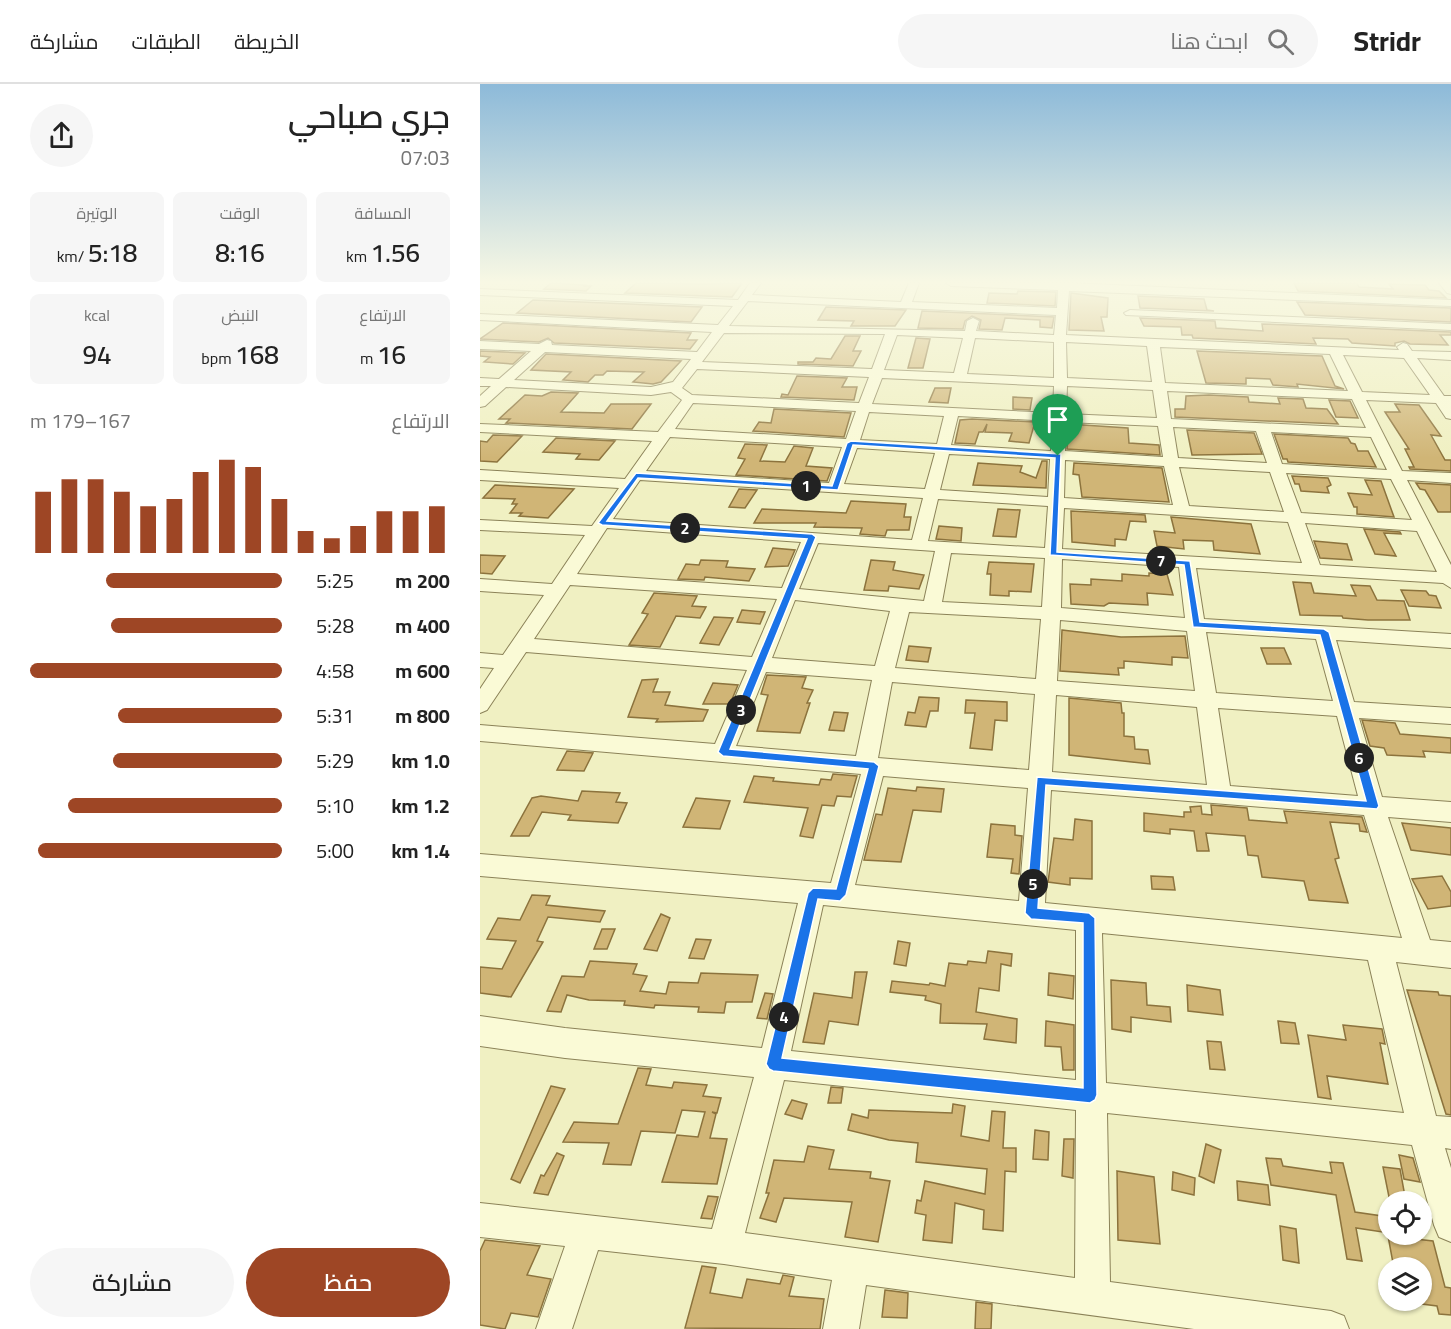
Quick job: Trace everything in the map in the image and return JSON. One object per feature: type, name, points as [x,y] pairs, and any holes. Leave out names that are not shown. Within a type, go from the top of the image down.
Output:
[{"type":"street","points":[[480,404],[550,341]]},
{"type":"street","points":[[480,382],[651,391],[672,388],[678,384],[713,341]]},
{"type":"street","points":[[835,488],[866,408],[888,341]]},
{"type":"street","points":[[960,376],[968,341]]},
{"type":"street","points":[[1031,913],[1051,613],[1061,381],[1060,341]]},
{"type":"street","points":[[1150,341],[1153,343],[1188,341]]},
{"type":"street","points":[[1315,341],[1334,350],[1451,356]]},
{"type":"street","points":[[1399,341],[1446,400],[1451,415]]},
{"type":"street","points":[[1153,343],[1182,511]]},
{"type":"street","points":[[480,345],[876,372],[1446,400]]},
{"type":"street","points":[[1334,350],[1450,579]]},
{"type":"street","points":[[672,388],[689,399],[1376,433]]},
{"type":"street","points":[[480,705],[599,527],[689,399]]},
{"type":"street","points":[[919,545],[952,412]]},
{"type":"street","points":[[480,428],[851,443],[1451,478]]},
{"type":"street","points":[[1262,428],[1313,569]]},
{"type":"street","points":[[480,475],[835,488],[1422,526]]},
{"type":"street","points":[[480,525],[599,527],[812,537],[1450,579]]},
{"type":"street","points":[[723,752],[812,537]]},
{"type":"street","points":[[932,607],[944,547]]},
{"type":"street","points":[[1187,563],[1220,795]]},
{"type":"street","points":[[480,585],[562,585],[789,594],[901,606],[1051,613],[1196,625],[1451,641]]},
{"type":"street","points":[[724,1246],[773,1064],[870,765],[883,674],[901,606]]},
{"type":"street","points":[[1324,632],[1373,806],[1420,952]]},
{"type":"street","points":[[521,645],[1046,685],[1207,700],[1451,716]]},
{"type":"street","points":[[480,660],[509,662]]},
{"type":"street","points":[[480,733],[1451,812]]},
{"type":"street","points":[[480,865],[1089,918],[1451,955]]},
{"type":"street","points":[[1089,918],[1093,1298]]},
{"type":"street","points":[[1379,949],[1438,1131],[1451,1225]]},
{"type":"street","points":[[480,1031],[566,1043],[1438,1131]]},
{"type":"street","points":[[480,1220],[724,1246],[852,1266],[1331,1329]]},
{"type":"street","points":[[554,1329],[588,1233]]},
{"type":"street","points":[[842,1329],[852,1266]]},
{"type":"building","points":[[552,341],[696,341],[690,349]]},
{"type":"building","points":[[842,341],[858,341],[853,351],[861,351],[853,366],[798,364],[798,362],[813,362],[816,358],[831,359]]},
{"type":"building","points":[[915,341],[929,341],[923,368],[908,368]]},
{"type":"building","points":[[1257,341],[1315,341],[1316,344]]},
{"type":"building","points":[[1350,341],[1404,341],[1395,343],[1395,346]]},
{"type":"building","points":[[1404,341],[1445,341],[1448,345],[1410,344]]},
{"type":"building","points":[[480,351],[525,353],[513,364],[484,362],[490,357],[480,356]]},
{"type":"building","points":[[1197,351],[1322,356],[1335,386],[1344,389],[1297,384],[1298,387],[1273,385],[1270,379],[1246,378],[1246,384],[1206,383]]},
{"type":"building","points":[[546,354],[681,361],[661,382],[653,384],[633,382],[644,372],[607,371],[603,375],[595,375],[588,382],[563,380],[571,372],[531,370]]},
{"type":"building","points":[[797,376],[847,378],[842,387],[857,387],[854,400],[781,397],[782,394],[788,395]]},
{"type":"building","points":[[935,388],[951,388],[948,403],[929,402]]},
{"type":"building","points":[[551,392],[578,393],[561,412],[604,413],[611,404],[651,404],[632,429],[506,423],[510,419],[499,419],[525,395],[542,396]]},
{"type":"building","points":[[1186,396],[1248,397],[1249,402],[1280,404],[1278,398],[1303,399],[1306,408],[1327,409],[1338,424],[1175,417],[1175,409],[1185,409]]},
{"type":"building","points":[[1013,397],[1032,398],[1030,410],[1013,409]]},
{"type":"building","points":[[1329,400],[1350,401],[1358,418],[1336,417]]},
{"type":"building","points":[[1395,404],[1419,405],[1441,436],[1431,435],[1445,460],[1451,460],[1451,471],[1410,469],[1409,467],[1414,467],[1405,449],[1409,449],[1385,412],[1400,412]]},
{"type":"building","points":[[774,409],[851,413],[844,437],[753,431],[759,422],[771,423]]},
{"type":"building","points":[[960,420],[1035,422],[1029,443],[1009,441],[1012,433],[985,432],[987,424],[983,432],[979,432],[975,444],[955,443]]},
{"type":"building","points":[[1068,424],[1128,428],[1129,443],[1159,445],[1160,455],[1067,449]]},
{"type":"building","points":[[1187,430],[1254,433],[1262,454],[1192,455]]},
{"type":"building","points":[[1274,434],[1348,438],[1351,443],[1355,444],[1358,451],[1368,451],[1376,467],[1288,462],[1287,459],[1283,459]]},
{"type":"building","points":[[493,435],[522,436],[497,462],[480,461],[480,441],[487,442]]},
{"type":"building","points":[[556,438],[615,441],[599,460],[576,459],[580,454],[543,452]]},
{"type":"building","points":[[745,444],[767,445],[760,461],[785,462],[794,446],[813,448],[806,466],[832,468],[827,481],[736,475],[745,459],[738,458]]},
{"type":"building","points":[[1042,461],[1047,461],[1046,488],[973,485],[978,463],[1022,466],[1020,472],[1036,478]]},
{"type":"building","points":[[1074,463],[1162,468],[1169,502],[1082,497],[1079,475],[1073,474]]},
{"type":"building","points":[[1292,476],[1328,478],[1331,485],[1327,487],[1329,493],[1301,491],[1299,484],[1295,484]]},
{"type":"building","points":[[1365,480],[1381,481],[1394,517],[1357,514],[1357,507],[1354,507],[1348,493],[1372,495]]},
{"type":"building","points":[[1416,483],[1451,485],[1451,512],[1438,512],[1425,490],[1420,489]]},
{"type":"building","points":[[495,485],[574,489],[548,518],[519,516],[522,513],[510,513],[517,504],[512,504],[515,499],[483,498]]},
{"type":"building","points":[[739,489],[757,490],[745,508],[729,507]]},
{"type":"building","points":[[851,501],[906,504],[904,517],[911,517],[909,530],[887,530],[885,536],[860,534],[862,528],[814,527],[816,523],[754,523],[762,509],[846,513]]},
{"type":"building","points":[[998,509],[1020,510],[1016,537],[993,536]]},
{"type":"building","points":[[1071,511],[1145,515],[1146,522],[1130,521],[1126,540],[1115,539],[1115,546],[1072,542]]},
{"type":"building","points":[[1171,517],[1251,524],[1260,554],[1214,550],[1213,541],[1183,540],[1184,549],[1157,546],[1154,531],[1175,533]]},
{"type":"building","points":[[939,526],[962,528],[961,541],[936,539]]},
{"type":"building","points":[[1364,529],[1400,532],[1401,534],[1384,533],[1396,556],[1375,554]]},
{"type":"building","points":[[1314,541],[1347,544],[1352,560],[1320,558]]},
{"type":"building","points":[[773,548],[795,550],[788,566],[765,567]]},
{"type":"building","points":[[480,555],[505,556],[492,574],[480,573]]},
{"type":"building","points":[[701,560],[728,561],[726,567],[755,569],[749,581],[705,577],[704,580],[678,579],[686,564],[699,565]]},
{"type":"building","points":[[871,560],[895,562],[893,570],[924,575],[919,589],[889,586],[888,591],[864,590]]},
{"type":"building","points":[[989,562],[1034,564],[1031,592],[1009,591],[1009,596],[990,595],[991,574],[987,574]]},
{"type":"building","points":[[1149,573],[1167,574],[1173,595],[1147,593],[1148,605],[1071,604],[1070,584],[1091,585],[1091,579],[1122,581],[1122,574],[1149,576]]},
{"type":"building","points":[[1293,582],[1311,583],[1314,593],[1356,596],[1351,585],[1370,586],[1377,600],[1404,601],[1410,620],[1368,620],[1343,618],[1342,616],[1300,615]]},
{"type":"building","points":[[1401,590],[1426,591],[1429,595],[1436,596],[1441,608],[1409,606]]},
{"type":"building","points":[[654,593],[697,596],[692,606],[706,607],[700,618],[676,616],[660,647],[629,645],[648,614],[642,613]]},
{"type":"building","points":[[742,610],[765,612],[760,624],[737,622]]},
{"type":"building","points":[[714,617],[733,618],[719,645],[700,643]]},
{"type":"building","points":[[1062,630],[1121,637],[1185,636],[1188,658],[1172,657],[1172,665],[1124,661],[1124,668],[1118,668],[1119,675],[1060,671]]},
{"type":"building","points":[[909,646],[931,648],[928,662],[906,660]]},
{"type":"building","points":[[1261,648],[1284,648],[1291,664],[1267,664]]},
{"type":"building","points":[[767,675],[806,677],[802,688],[813,690],[807,703],[810,703],[800,733],[757,731],[768,695],[761,694]]},
{"type":"building","points":[[658,679],[653,692],[670,692],[665,705],[708,710],[703,721],[656,722],[658,719],[628,717],[642,680]]},
{"type":"building","points":[[713,683],[738,685],[730,704],[703,704]]},
{"type":"building","points":[[919,697],[939,698],[938,711],[930,711],[926,727],[905,725],[908,712],[915,713]]},
{"type":"building","points":[[1069,698],[1121,703],[1122,713],[1124,713],[1124,736],[1134,737],[1135,749],[1148,750],[1150,764],[1069,755]]},
{"type":"building","points":[[966,700],[1007,702],[1007,721],[995,720],[992,750],[970,748],[975,713],[965,713]]},
{"type":"building","points":[[834,712],[848,713],[844,731],[829,730]]},
{"type":"building","points":[[1362,720],[1395,723],[1400,734],[1451,738],[1451,753],[1423,751],[1425,757],[1387,755],[1384,748],[1370,746]]},
{"type":"building","points":[[567,751],[593,753],[584,771],[557,770]]},
{"type":"building","points":[[833,774],[857,776],[851,797],[837,796],[834,806],[822,805],[813,838],[800,836],[808,808],[744,802],[754,776],[774,778],[773,781],[819,785],[821,779],[831,780]]},
{"type":"building","points":[[917,787],[944,789],[941,812],[913,810],[901,862],[864,860],[876,814],[882,815],[888,788],[916,791]]},
{"type":"building","points":[[582,791],[620,793],[616,802],[627,803],[618,823],[568,820],[571,815],[542,812],[529,836],[511,836],[532,798],[541,796],[578,801]]},
{"type":"building","points":[[696,798],[730,801],[720,829],[683,827]]},
{"type":"building","points":[[1211,805],[1247,808],[1249,820],[1287,823],[1284,811],[1362,817],[1367,832],[1360,831],[1359,824],[1330,822],[1339,858],[1335,859],[1348,903],[1309,900],[1304,881],[1262,877],[1258,856],[1248,855],[1245,836],[1206,833],[1209,851],[1197,851],[1194,831],[1170,829],[1170,834],[1144,831],[1144,813],[1184,817],[1184,812],[1191,812],[1190,807],[1201,806],[1202,814],[1212,815]]},
{"type":"building","points":[[1075,819],[1092,821],[1092,879],[1070,878],[1070,885],[1048,882],[1054,838],[1073,840]]},
{"type":"building","points":[[1402,823],[1451,828],[1451,855],[1411,850]]},
{"type":"building","points":[[991,824],[1015,826],[1015,835],[1022,836],[1019,874],[1011,873],[1013,859],[987,857]]},
{"type":"building","points":[[1151,876],[1173,877],[1175,890],[1152,889]]},
{"type":"building","points":[[1442,876],[1451,892],[1451,906],[1428,909],[1412,879]]},
{"type":"building","points":[[532,895],[550,896],[546,905],[605,911],[600,922],[548,917],[537,941],[543,942],[511,997],[480,993],[480,967],[502,969],[516,941],[487,939],[498,918],[520,920]]},
{"type":"building","points":[[661,914],[670,918],[657,951],[644,949]]},
{"type":"building","points":[[602,929],[615,929],[607,949],[594,949]]},
{"type":"building","points":[[696,939],[711,940],[704,959],[689,958]]},
{"type":"building","points":[[898,941],[910,943],[906,966],[894,964]]},
{"type":"building","points":[[988,951],[1012,954],[1011,966],[1001,964],[999,991],[979,988],[976,1012],[1017,1019],[1016,1043],[984,1039],[987,1024],[940,1023],[941,1004],[925,1000],[926,996],[890,992],[892,981],[945,986],[949,963],[967,965],[968,961],[986,963]]},
{"type":"building","points":[[590,961],[637,964],[633,974],[647,976],[640,991],[666,994],[669,982],[698,983],[701,973],[758,975],[752,1002],[726,1002],[724,1013],[698,1012],[699,1007],[655,1005],[654,1008],[624,1005],[625,1001],[589,1000],[567,995],[561,1012],[547,1011],[562,976],[584,977]]},
{"type":"building","points":[[855,972],[867,972],[858,1025],[829,1021],[824,1044],[803,1042],[814,993],[852,998]]},
{"type":"building","points":[[1049,973],[1074,976],[1073,999],[1048,995]]},
{"type":"building","points":[[1111,980],[1146,983],[1147,1005],[1170,1007],[1171,1022],[1131,1017],[1131,1032],[1112,1029]]},
{"type":"building","points":[[1187,985],[1220,990],[1223,1015],[1188,1011]]},
{"type":"building","points":[[1407,990],[1438,992],[1439,995],[1451,996],[1451,1115],[1446,1114]]},
{"type":"building","points":[[765,993],[773,994],[767,1019],[757,1018]]},
{"type":"building","points":[[1046,1021],[1074,1025],[1074,1070],[1063,1070],[1061,1047],[1045,1046]]},
{"type":"building","points":[[1278,1021],[1295,1023],[1299,1044],[1281,1043]]},
{"type":"building","points":[[1343,1025],[1382,1029],[1385,1044],[1380,1043],[1388,1084],[1327,1076],[1331,1099],[1318,1097],[1308,1035],[1346,1040]]},
{"type":"building","points":[[1207,1041],[1221,1042],[1225,1070],[1210,1069]]},
{"type":"building","points":[[638,1068],[651,1069],[646,1085],[672,1088],[674,1082],[707,1085],[703,1096],[721,1098],[717,1113],[712,1112],[716,1114],[710,1138],[727,1139],[717,1184],[662,1182],[677,1135],[698,1137],[705,1112],[682,1110],[675,1133],[641,1131],[631,1165],[603,1164],[609,1143],[563,1142],[574,1122],[618,1124]]},
{"type":"building","points":[[551,1086],[565,1089],[520,1183],[511,1179]]},
{"type":"building","points":[[831,1087],[843,1088],[841,1103],[828,1103]]},
{"type":"building","points":[[792,1100],[807,1104],[802,1119],[785,1114]]},
{"type":"building","points":[[953,1104],[965,1106],[961,1136],[989,1141],[992,1111],[1005,1112],[1003,1148],[1016,1148],[1016,1172],[1005,1171],[1003,1231],[983,1229],[984,1210],[955,1203],[952,1243],[923,1240],[926,1215],[915,1213],[917,1200],[921,1201],[925,1181],[985,1194],[987,1169],[916,1162],[918,1143],[889,1140],[848,1130],[852,1114],[868,1118],[869,1110],[952,1113]]},
{"type":"building","points":[[1035,1130],[1049,1132],[1048,1160],[1033,1159]]},
{"type":"building","points":[[1064,1139],[1074,1139],[1073,1178],[1062,1176]]},
{"type":"building","points":[[1206,1144],[1221,1150],[1214,1183],[1199,1176]]},
{"type":"building","points":[[808,1146],[834,1150],[829,1169],[871,1172],[870,1178],[890,1181],[878,1242],[845,1237],[852,1202],[784,1198],[776,1222],[760,1218],[769,1193],[766,1193],[774,1160],[804,1162]]},
{"type":"building","points":[[557,1153],[564,1156],[548,1195],[534,1193],[541,1175],[544,1176]]},
{"type":"building","points":[[1399,1155],[1413,1158],[1420,1182],[1404,1179]]},
{"type":"building","points":[[1266,1158],[1281,1159],[1283,1166],[1332,1173],[1330,1162],[1343,1163],[1355,1212],[1378,1215],[1378,1231],[1356,1228],[1362,1261],[1347,1259],[1336,1195],[1271,1185]]},
{"type":"building","points":[[1383,1167],[1400,1169],[1404,1191],[1388,1191]]},
{"type":"building","points":[[1117,1171],[1154,1177],[1160,1244],[1118,1240]]},
{"type":"building","points":[[1173,1172],[1195,1178],[1194,1195],[1172,1190]]},
{"type":"building","points":[[1237,1181],[1268,1185],[1270,1205],[1238,1200]]},
{"type":"building","points":[[708,1196],[718,1197],[712,1219],[701,1218]]},
{"type":"building","points":[[1280,1226],[1296,1229],[1299,1263],[1283,1260]]},
{"type":"building","points":[[485,1240],[540,1246],[527,1275],[551,1279],[538,1317],[511,1313],[505,1329],[480,1325],[480,1251]]},
{"type":"building","points":[[1433,1241],[1445,1287],[1451,1288],[1451,1315],[1439,1314],[1437,1306],[1432,1305],[1432,1257],[1392,1257],[1390,1245],[1432,1245]]},
{"type":"building","points":[[702,1266],[716,1268],[710,1293],[742,1298],[747,1279],[780,1284],[783,1275],[794,1277],[789,1296],[824,1299],[820,1329],[685,1328]]},
{"type":"building","points":[[885,1290],[908,1293],[907,1318],[882,1317]]},
{"type":"building","points":[[976,1302],[992,1304],[991,1329],[975,1329]]},
{"type":"route","points":[[851,443],[1058,456],[1053,554],[1187,563],[1196,625],[1324,632],[1373,806],[1041,780],[1031,913],[1089,918],[1090,1095],[773,1064],[813,893],[840,895],[874,766],[723,752],[812,537],[602,523],[636,475],[835,488],[851,443]]}]
